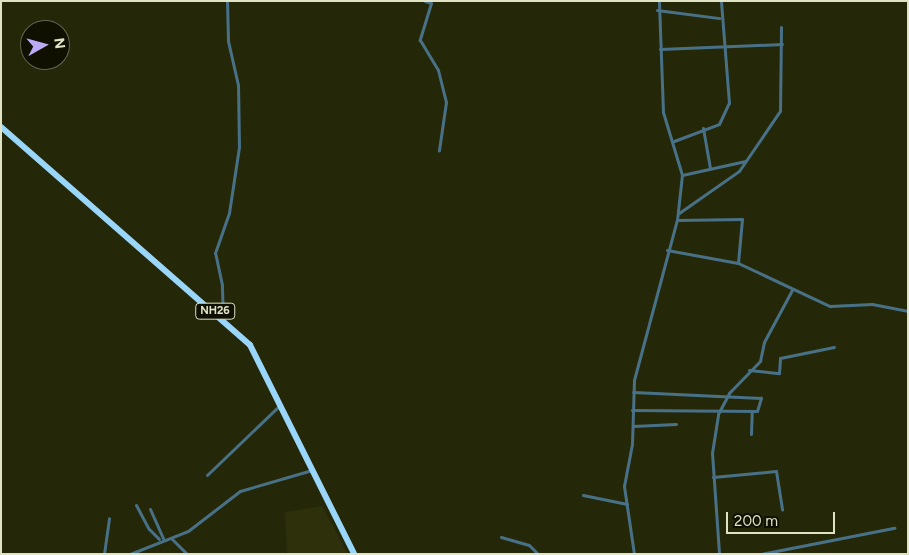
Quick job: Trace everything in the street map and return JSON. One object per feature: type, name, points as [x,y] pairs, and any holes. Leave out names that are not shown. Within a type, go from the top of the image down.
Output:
[{"type":"highway","name":"NH26","points":[[1,127],[223,318],[255,354],[354,554]]},
{"type":"street","points":[[223,318],[222,285],[215,253],[229,213],[239,147],[238,85],[228,41],[227,1]]},
{"type":"street","points":[[425,1],[431,3],[420,40],[438,70],[446,102],[439,150]]},
{"type":"street","points":[[634,554],[624,486],[634,426],[632,410],[633,392],[667,250],[677,220],[682,175],[674,141],[663,112],[657,10],[659,1]]},
{"type":"street","points":[[674,141],[703,128],[719,124],[729,103],[719,18],[721,1]]},
{"type":"street","points":[[657,10],[719,18]]},
{"type":"street","points":[[678,213],[728,182],[746,161],[780,111],[782,27]]},
{"type":"street","points":[[660,49],[782,44]]},
{"type":"street","points":[[703,128],[710,168]]},
{"type":"street","points":[[682,175],[746,161]]},
{"type":"street","points":[[677,220],[742,219],[738,263]]},
{"type":"street","points":[[667,250],[738,263],[792,290],[830,306],[872,304],[908,312]]},
{"type":"street","points":[[725,554],[719,553],[713,477],[720,409],[729,393],[749,370],[760,361],[792,290]]},
{"type":"street","points":[[749,370],[779,373],[780,358],[834,347]]},
{"type":"street","points":[[632,410],[720,409],[752,411],[759,410],[760,395],[633,392]]},
{"type":"street","points":[[208,475],[280,404]]},
{"type":"street","points":[[751,434],[752,411]]},
{"type":"street","points":[[634,426],[676,424]]},
{"type":"street","points":[[130,554],[145,553],[161,539],[171,538],[188,531],[240,491],[312,470]]},
{"type":"street","points":[[713,477],[776,471],[782,510]]},
{"type":"street","points":[[583,495],[627,504]]},
{"type":"street","points":[[136,505],[148,529],[161,539]]},
{"type":"street","points":[[150,509],[161,539]]},
{"type":"street","points":[[104,554],[109,518]]},
{"type":"street","points":[[761,554],[894,528]]},
{"type":"street","points":[[501,537],[529,546],[538,554]]},
{"type":"street","points":[[171,538],[187,554]]},
{"type":"shaded area","points":[[322,506],[348,554],[287,554],[285,512]]}]
